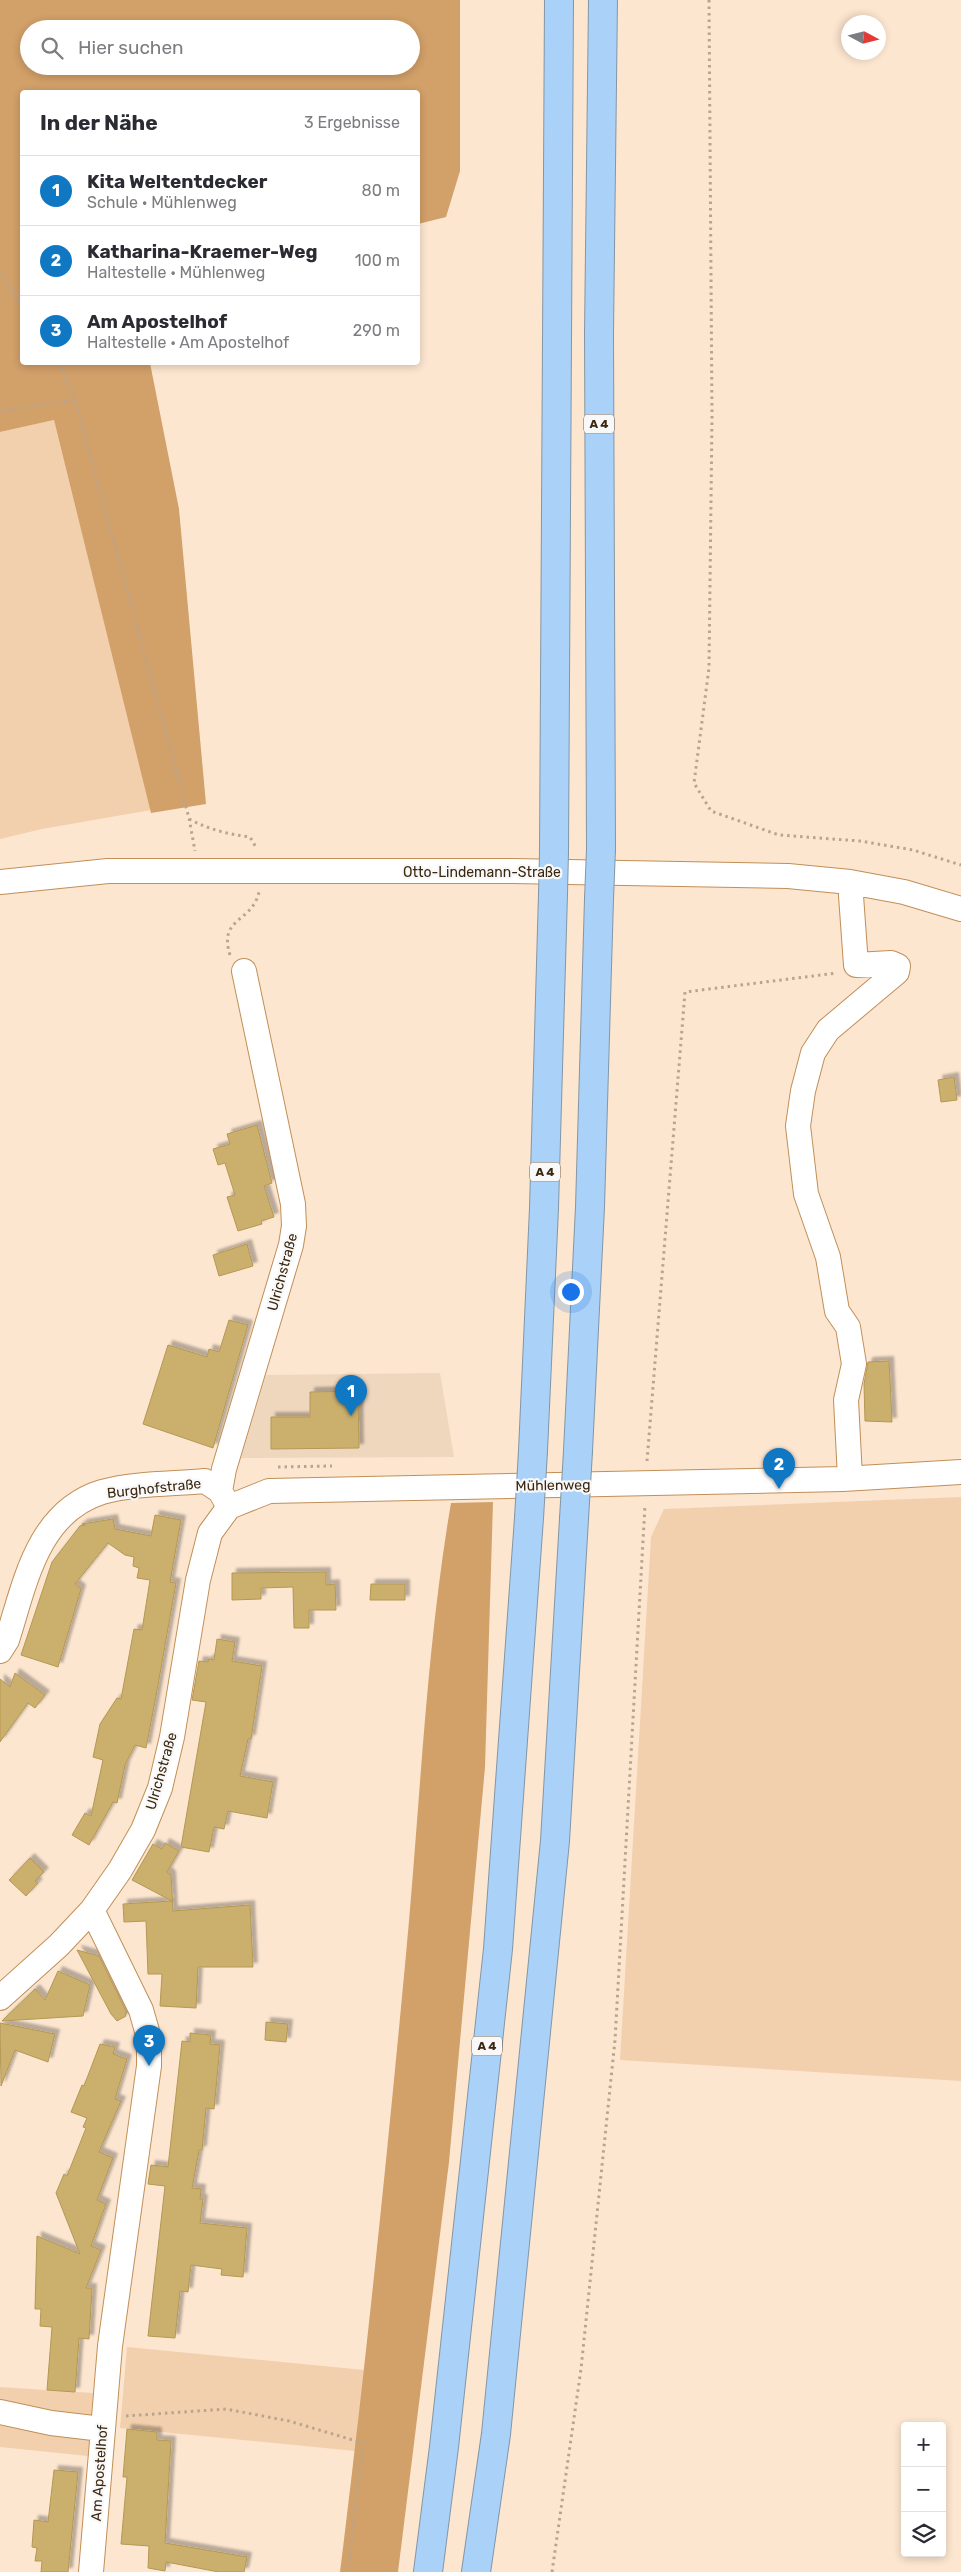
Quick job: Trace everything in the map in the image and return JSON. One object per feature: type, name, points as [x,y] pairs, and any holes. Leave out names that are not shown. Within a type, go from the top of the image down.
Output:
[{"type":"highway","name":"A 4","points":[[428,2572],[445,2437],[498,1949],[533,1451],[544,1198],[554,852],[559,0]]},
{"type":"highway","name":"A 4","points":[[476,2572],[496,2434],[555,1841],[578,1451],[590,1207],[601,849],[599,333],[603,0]]},
{"type":"street","name":"Otto-Lindemann-Straße","points":[[0,882],[108,871],[522,871],[788,876],[850,882],[904,892],[961,909]]},
{"type":"street","points":[[850,882],[856,965],[891,963],[898,966],[897,972],[828,1030],[813,1053],[803,1091],[798,1126],[806,1194],[828,1256],[837,1310],[848,1327],[854,1364],[846,1400],[850,1478]]},
{"type":"street","name":"Ulrichstraße","points":[[0,1998],[59,1945],[92,1910],[120,1870],[143,1830],[160,1788],[172,1737],[198,1580],[210,1533],[225,1499],[224,1469],[291,1245],[294,1226],[293,1204],[244,971]]},
{"type":"street","name":"Mühlenweg","points":[[225,1499],[269,1491],[646,1484],[850,1478],[961,1472]]},
{"type":"street","name":"Burghofstraße","points":[[0,1651],[7,1640],[34,1557],[43,1537],[65,1513],[76,1505],[103,1492],[205,1481],[225,1499]]},
{"type":"street","name":"Am Apostelhof","points":[[91,2572],[110,2346],[149,2057],[149,2038],[141,2010],[92,1910]]},
{"type":"street","points":[[0,2412],[51,2423],[103,2422]]},
{"type":"path","points":[[709,0],[712,417],[709,668],[694,783],[711,812],[779,836],[860,841],[914,850],[961,865]]},
{"type":"path","points":[[0,271],[20,303]]},
{"type":"path","points":[[61,365],[75,400],[189,818],[195,850],[196,872]]},
{"type":"path","points":[[0,411],[75,400]]},
{"type":"path","points":[[189,818],[206,828],[224,834],[250,837],[256,844],[262,872],[255,906],[237,921],[228,932],[227,944],[231,957],[244,971]]},
{"type":"path","points":[[552,2572],[581,2369],[615,2040],[646,1484],[685,992],[841,972],[856,965]]},
{"type":"path","points":[[103,2422],[140,2416],[226,2409],[289,2421],[363,2443],[348,2572]]},
{"type":"shaded area","points":[[0,0],[460,0],[460,171],[446,217],[420,224],[420,90],[20,90],[20,365],[150,365],[179,509],[206,804],[151,813],[54,420],[0,432]]},
{"type":"shaded area","points":[[54,420],[151,810],[42,829],[0,839],[0,432]]},
{"type":"shaded area","points":[[440,1373],[454,1457],[241,1458],[266,1375]]},
{"type":"shaded area","points":[[961,1497],[961,2081],[620,2060],[651,1537],[664,1509]]},
{"type":"shaded area","points":[[493,1502],[485,1767],[449,2162],[398,2572],[340,2572],[383,2193],[410,1907],[429,1675],[442,1560],[451,1503]]},
{"type":"shaded area","points":[[127,2347],[364,2370],[355,2451],[120,2428]]},
{"type":"shaded area","points":[[0,2387],[93,2393],[88,2456],[0,2447]]},
{"type":"building","points":[[954,1077],[957,1100],[941,1102],[938,1080]]},
{"type":"building","points":[[257,1125],[272,1183],[264,1186],[274,1217],[261,1221],[262,1224],[238,1231],[227,1197],[235,1195],[225,1163],[218,1165],[213,1149],[230,1144],[227,1134]]},
{"type":"building","points":[[247,1244],[253,1266],[219,1276],[213,1255]]},
{"type":"building","points":[[229,1320],[248,1325],[213,1448],[143,1424],[168,1345],[207,1357],[209,1349],[219,1352]]},
{"type":"building","points":[[889,1361],[892,1422],[865,1421],[864,1384],[868,1362]]},
{"type":"building","points":[[358,1391],[359,1448],[271,1449],[271,1417],[310,1417],[310,1392]]},
{"type":"building","points":[[155,1515],[181,1520],[170,1582],[176,1583],[146,1748],[135,1745],[125,1765],[117,1803],[113,1802],[89,1845],[72,1835],[85,1813],[91,1816],[103,1760],[93,1757],[100,1724],[117,1698],[121,1699],[134,1629],[142,1630],[150,1580],[137,1578],[139,1568],[133,1566],[134,1557],[125,1555],[108,1543],[75,1584],[81,1589],[58,1667],[21,1655],[52,1562],[80,1526],[85,1525],[82,1524],[113,1519],[115,1529],[151,1536]]},
{"type":"building","points":[[326,1572],[326,1585],[335,1584],[336,1610],[309,1610],[309,1628],[294,1628],[293,1587],[261,1588],[261,1599],[232,1600],[232,1573]]},
{"type":"building","points":[[371,1584],[405,1584],[405,1600],[370,1600]]},
{"type":"building","points":[[217,1639],[235,1642],[232,1661],[262,1666],[251,1739],[248,1739],[240,1776],[273,1782],[267,1818],[228,1811],[224,1829],[214,1827],[209,1852],[181,1847],[206,1702],[192,1700],[199,1661],[208,1662],[209,1659],[214,1660]]},
{"type":"building","points":[[15,1673],[45,1695],[35,1708],[28,1703],[0,1742],[0,1679],[10,1687]]},
{"type":"building","points":[[165,1843],[179,1851],[167,1872],[171,1875],[173,1911],[250,1905],[253,1967],[198,1967],[196,2008],[160,2006],[162,1974],[148,1974],[146,1921],[124,1922],[123,1904],[172,1901],[132,1880],[153,1844],[162,1849]]},
{"type":"building","points":[[30,1858],[44,1872],[35,1881],[38,1883],[26,1896],[9,1880]]},
{"type":"building","points":[[77,1950],[99,1956],[127,2013],[125,2013],[126,2016],[117,2021],[111,2014]]},
{"type":"building","points":[[58,1971],[90,1985],[83,2016],[2,2021],[35,1989],[45,2000]]},
{"type":"building","points":[[266,2022],[288,2024],[286,2042],[265,2040]]},
{"type":"building","points":[[0,2023],[55,2034],[48,2062],[15,2050],[1,2086]]},
{"type":"building","points":[[190,2033],[211,2035],[210,2044],[220,2045],[214,2109],[206,2108],[202,2150],[199,2150],[192,2188],[201,2189],[200,2199],[203,2199],[200,2223],[247,2228],[243,2277],[221,2275],[222,2269],[191,2265],[188,2292],[180,2291],[175,2338],[148,2336],[165,2186],[148,2184],[151,2165],[168,2167],[182,2041],[190,2042]]},
{"type":"building","points":[[100,2044],[115,2047],[113,2054],[127,2059],[115,2099],[121,2101],[99,2152],[113,2158],[97,2200],[106,2204],[91,2246],[101,2250],[86,2288],[92,2288],[89,2339],[79,2338],[75,2392],[47,2390],[52,2327],[40,2326],[41,2309],[35,2309],[37,2236],[80,2254],[56,2193],[64,2174],[67,2176],[86,2128],[83,2127],[87,2118],[71,2112],[82,2085],[84,2086]]},
{"type":"building","points":[[127,2429],[157,2432],[157,2440],[171,2441],[165,2543],[247,2557],[244,2572],[219,2572],[166,2562],[165,2571],[148,2568],[149,2546],[121,2544],[127,2477],[123,2477]]},
{"type":"building","points":[[54,2470],[78,2472],[68,2572],[41,2572],[42,2561],[35,2561],[37,2548],[32,2547],[34,2520],[48,2522]]},
{"type":"place","name":"Kita Weltentdecker","points":[[351,1416]]},
{"type":"place","name":"Katharina-Kraemer-Weg","points":[[779,1489]]},
{"type":"place","name":"Am Apostelhof","points":[[149,2066]]}]
